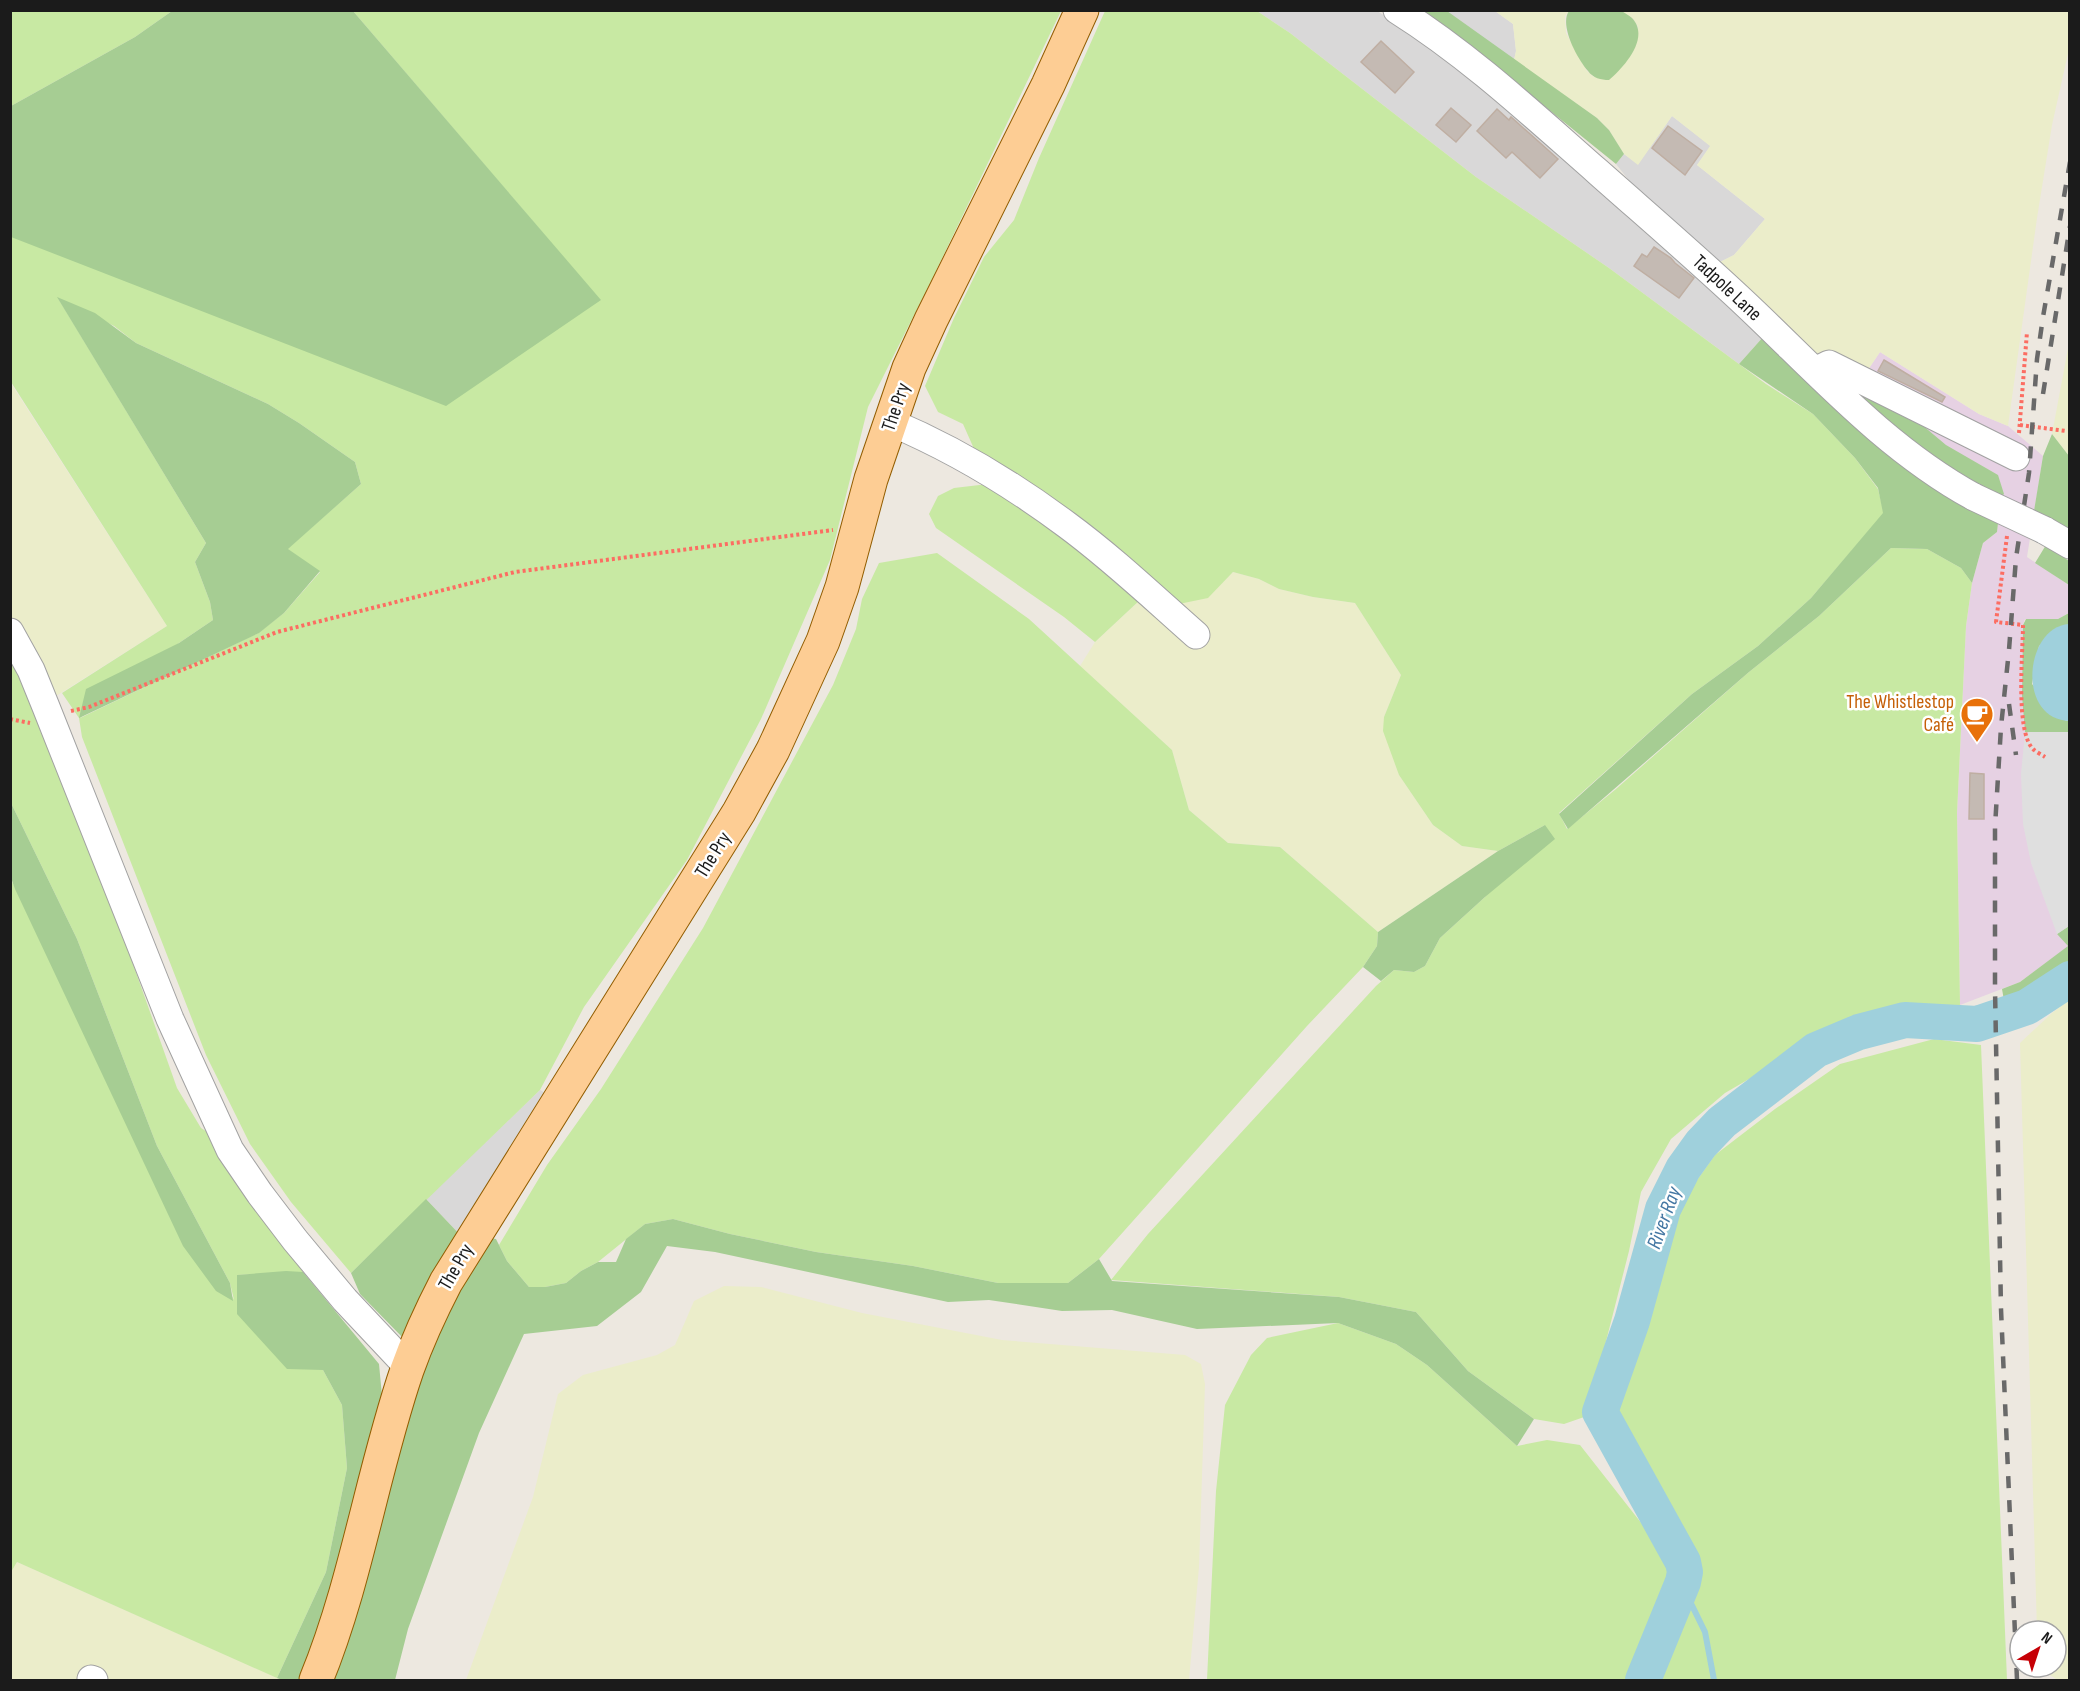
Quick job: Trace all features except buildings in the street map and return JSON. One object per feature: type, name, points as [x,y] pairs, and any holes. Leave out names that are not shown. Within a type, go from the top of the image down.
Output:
[{"type":"main road","name":"The Pry","points":[[316,1680],[325,1659],[355,1563],[380,1463],[408,1367],[425,1323],[446,1282],[733,822],[773,750],[824,641],[890,422],[909,368],[1048,85],[1082,10]]},
{"type":"street","name":"Tadpole Lane","points":[[1397,10],[1464,56],[1528,110],[1720,281],[1905,453],[1947,482],[2070,545]]},
{"type":"street","points":[[1815,371],[1829,364],[2016,457]]},
{"type":"street","points":[[890,422],[930,439],[976,464],[1036,503],[1069,526],[1196,635]]},
{"type":"street","points":[[10,632],[31,670],[170,1019],[230,1150],[295,1240],[345,1300],[408,1367]]},
{"type":"path","points":[[2016,457],[2027,332]]},
{"type":"path","points":[[2020,425],[2066,431]]},
{"type":"path","points":[[2008,525],[1996,622],[2023,625],[2024,725],[2033,749],[2045,757]]},
{"type":"path","points":[[49,715],[89,707],[277,632],[515,572],[833,530],[857,530]]},
{"type":"shaded area","points":[[1257,11],[1377,11],[1426,41],[1494,90],[1764,336],[1739,364],[1609,268],[1476,177],[1290,33]]},
{"type":"shaded area","points":[[1419,11],[1495,11],[1513,24],[1516,51],[1514,60]]},
{"type":"shaded area","points":[[1672,116],[1711,146],[1697,165],[1765,219],[1734,255],[1718,263],[1646,202],[1616,164],[1624,154],[1638,164]]},
{"type":"shaded area","points":[[1880,352],[1979,414],[2008,426],[2043,456],[2027,557],[2069,585],[2069,613],[2058,619],[2025,619],[2022,696],[2025,731],[2069,732],[2069,926],[2057,934],[2069,946],[2020,982],[1960,1005],[1957,813],[1966,626],[1972,583],[1983,543],[1997,532],[1999,499],[1857,386]]},
{"type":"shaded area","points":[[2025,732],[2069,732],[2069,926],[2057,934],[2031,863],[2023,824],[2021,774]]},
{"type":"shaded area","points":[[540,1090],[547,1094],[464,1239],[426,1199]]},
{"type":"green space","points":[[1620,10],[1632,18],[1637,26],[1637,43],[1633,52],[1615,75],[1609,80],[1600,79],[1590,73],[1575,50],[1568,33],[1566,17],[1569,11]]},
{"type":"green space","points":[[11,11],[172,11],[135,37],[11,106]]},
{"type":"green space","points":[[172,11],[353,11],[601,300],[446,406],[11,237],[11,106],[135,37]]},
{"type":"green space","points":[[353,11],[1061,11],[868,407],[830,560],[761,719],[687,860],[584,1007],[540,1090],[351,1273],[291,1202],[250,1144],[206,1055],[82,737],[79,718],[62,693],[167,626],[11,382],[10,236],[600,300]],"holes":[[[58,298],[114,326],[136,343],[268,404],[299,423],[355,462],[361,484],[287,549],[320,572],[284,613],[258,633],[80,718],[213,620],[210,602],[195,562],[206,543]]]},
{"type":"green space","points":[[1105,11],[1257,11],[1290,33],[1476,177],[1609,268],[1766,384],[1813,414],[1855,458],[1878,489],[1884,513],[1811,598],[1758,646],[1692,694],[1559,813],[1567,829],[1749,672],[1819,616],[1891,548],[1927,549],[1961,568],[1972,583],[1966,626],[1957,813],[1960,1005],[1950,1017],[1884,1010],[1847,1022],[1725,1093],[1671,1139],[1641,1192],[1629,1251],[1587,1416],[1564,1424],[1534,1419],[1468,1371],[1416,1312],[1339,1297],[1111,1280],[1148,1234],[1376,986],[1394,970],[1414,972],[1425,966],[1440,938],[1485,897],[1545,825],[1498,851],[1462,846],[1433,825],[1399,775],[1383,731],[1384,717],[1401,675],[1355,603],[1279,589],[1259,579],[1233,572],[1208,598],[1174,605],[975,451],[963,424],[938,412],[925,386],[954,318],[984,257],[1014,220],[1039,158]]},
{"type":"green space","points":[[1419,11],[1447,11],[1597,118],[1609,130],[1624,154],[1616,164],[1502,72]]},
{"type":"green space","points":[[1495,11],[1569,11],[1565,16],[1566,33],[1587,71],[1594,77],[1637,42],[1638,27],[1633,19],[1620,11],[2069,11],[2069,49],[2052,125],[2008,426],[1979,414],[1880,352],[1857,386],[1850,387],[1718,263],[1734,255],[1765,219],[1697,165],[1710,146],[1672,116],[1638,165],[1624,154],[1609,130],[1597,118],[1514,60],[1516,51],[1513,24]]},
{"type":"green space","points":[[57,297],[95,313],[136,343],[268,404],[299,423],[355,462],[361,484],[288,549],[320,571],[284,613],[259,633],[79,718],[86,689],[179,643],[213,620],[210,602],[195,562],[206,543]]},
{"type":"green space","points":[[1764,336],[1973,509],[1998,523],[1997,532],[1983,543],[1972,583],[1961,568],[1927,549],[1891,548],[1819,616],[1749,672],[1568,829],[1559,814],[1692,694],[1758,646],[1811,598],[1883,513],[1878,488],[1855,458],[1813,414],[1739,364]]},
{"type":"green space","points":[[2069,343],[2069,456],[2052,434]]},
{"type":"green space","points":[[10,382],[167,626],[37,708],[11,659]]},
{"type":"green space","points":[[1857,386],[1909,414],[1946,445],[1998,475],[2004,494],[1999,499],[1933,460],[1859,396]]},
{"type":"green space","points":[[2052,434],[2069,456],[2069,530],[2034,511],[2043,456]]},
{"type":"green space","points":[[988,484],[1030,506],[1141,599],[1095,642],[1064,617],[936,528],[929,514],[938,496],[954,488]]},
{"type":"green space","points":[[2046,545],[2069,561],[2069,585],[2035,563]]},
{"type":"green space","points":[[937,553],[1029,619],[1172,750],[1189,810],[1228,843],[1280,847],[1378,932],[1377,946],[1363,967],[1307,1026],[1099,1259],[1068,1283],[998,1283],[913,1266],[816,1252],[673,1219],[645,1224],[598,1262],[581,1271],[566,1283],[529,1287],[507,1261],[499,1245],[547,1165],[601,1089],[703,928],[833,685],[856,629],[862,599],[879,563]]},
{"type":"green space","points":[[1233,572],[1259,579],[1279,589],[1355,603],[1401,675],[1384,717],[1399,775],[1433,825],[1462,846],[1498,851],[1378,932],[1280,847],[1228,843],[1189,810],[1172,750],[1080,666],[1095,642],[1141,599],[1207,598]]},
{"type":"green space","points":[[2069,613],[2069,624],[2039,646],[2032,684],[2066,721],[2069,721],[2069,732],[2025,732],[2022,696],[2023,625],[2026,619],[2058,619]]},
{"type":"green space","points":[[11,659],[37,708],[67,778],[177,1088],[201,1128],[212,1135],[303,1272],[237,1275],[323,1370],[342,1405],[347,1468],[326,1572],[277,1678],[17,1562],[11,1572],[10,878],[234,1300],[230,1283],[157,1146],[77,939],[11,803]]},
{"type":"green space","points":[[11,803],[77,939],[157,1146],[230,1283],[233,1301],[216,1291],[183,1246],[15,889],[11,878]]},
{"type":"green space","points":[[1545,825],[1555,839],[1440,938],[1425,966],[1414,972],[1394,970],[1381,981],[1363,967],[1377,946],[1378,932],[1498,851]]},
{"type":"green space","points":[[2069,926],[2069,965],[2035,992],[2005,1006],[2002,989],[2020,982],[2068,946],[2057,934]]},
{"type":"green space","points":[[2069,1000],[2069,1680],[2056,1679],[2068,1679],[2068,1619],[2037,1619],[2020,1043]]},
{"type":"green space","points":[[1934,1039],[1981,1045],[2007,1680],[1658,1680],[1673,1644],[1692,1576],[1611,1410],[1672,1215],[1715,1155],[1775,1109],[1840,1064]]},
{"type":"green space","points":[[426,1199],[464,1239],[404,1339],[360,1294],[351,1273]]},
{"type":"green space","points":[[673,1219],[816,1252],[913,1266],[998,1283],[1068,1283],[1099,1259],[1112,1281],[1339,1297],[1416,1312],[1468,1371],[1534,1419],[1517,1446],[1427,1365],[1396,1344],[1338,1323],[1197,1329],[1112,1310],[1062,1311],[989,1300],[948,1302],[715,1252],[667,1246],[641,1292],[597,1326],[524,1334],[479,1433],[408,1629],[395,1680],[327,1680],[416,1380],[485,1237],[496,1239],[507,1261],[529,1287],[545,1287],[566,1283],[581,1271],[598,1262],[616,1262],[626,1239],[645,1224]]},
{"type":"green space","points":[[303,1272],[379,1364],[382,1396],[343,1566],[299,1680],[277,1678],[326,1572],[347,1468],[342,1405],[323,1370],[287,1369],[237,1314],[237,1275]]},
{"type":"green space","points":[[724,1286],[761,1287],[862,1313],[1002,1340],[1185,1355],[1201,1364],[1205,1384],[1199,1567],[1189,1680],[466,1680],[533,1497],[558,1394],[583,1375],[657,1355],[675,1345],[694,1301]]},
{"type":"green space","points":[[1338,1323],[1396,1344],[1427,1365],[1517,1446],[1547,1440],[1580,1445],[1664,1552],[1670,1582],[1631,1680],[1207,1680],[1216,1491],[1225,1405],[1251,1355],[1267,1338]]},
{"type":"green space","points":[[17,1562],[282,1680],[11,1680],[10,1572]]},
{"type":"water","points":[[2069,624],[2070,721],[2053,717],[2041,706],[2034,691],[2032,673],[2035,656],[2043,640],[2054,629]]},
{"type":"waterway","name":"River Ray","points":[[1643,1680],[1685,1572],[1683,1562],[1600,1412],[1632,1321],[1663,1209],[1683,1169],[1701,1144],[1722,1122],[1816,1050],[1859,1032],[1905,1020],[1977,1024],[2027,1007],[2070,979]]},
{"type":"waterway","points":[[1682,1585],[1705,1632],[1714,1680]]},
{"type":"railway","points":[[2017,1680],[2001,1309],[1995,989],[1995,827],[2001,727],[2016,558],[2029,473],[2037,359],[2070,162]]},
{"type":"railway","points":[[2043,394],[2070,226]]},
{"type":"railway","points":[[2009,704],[2016,755]]},
{"type":"place","name":"The Whistlestop Café","points":[[1977,743]]}]
